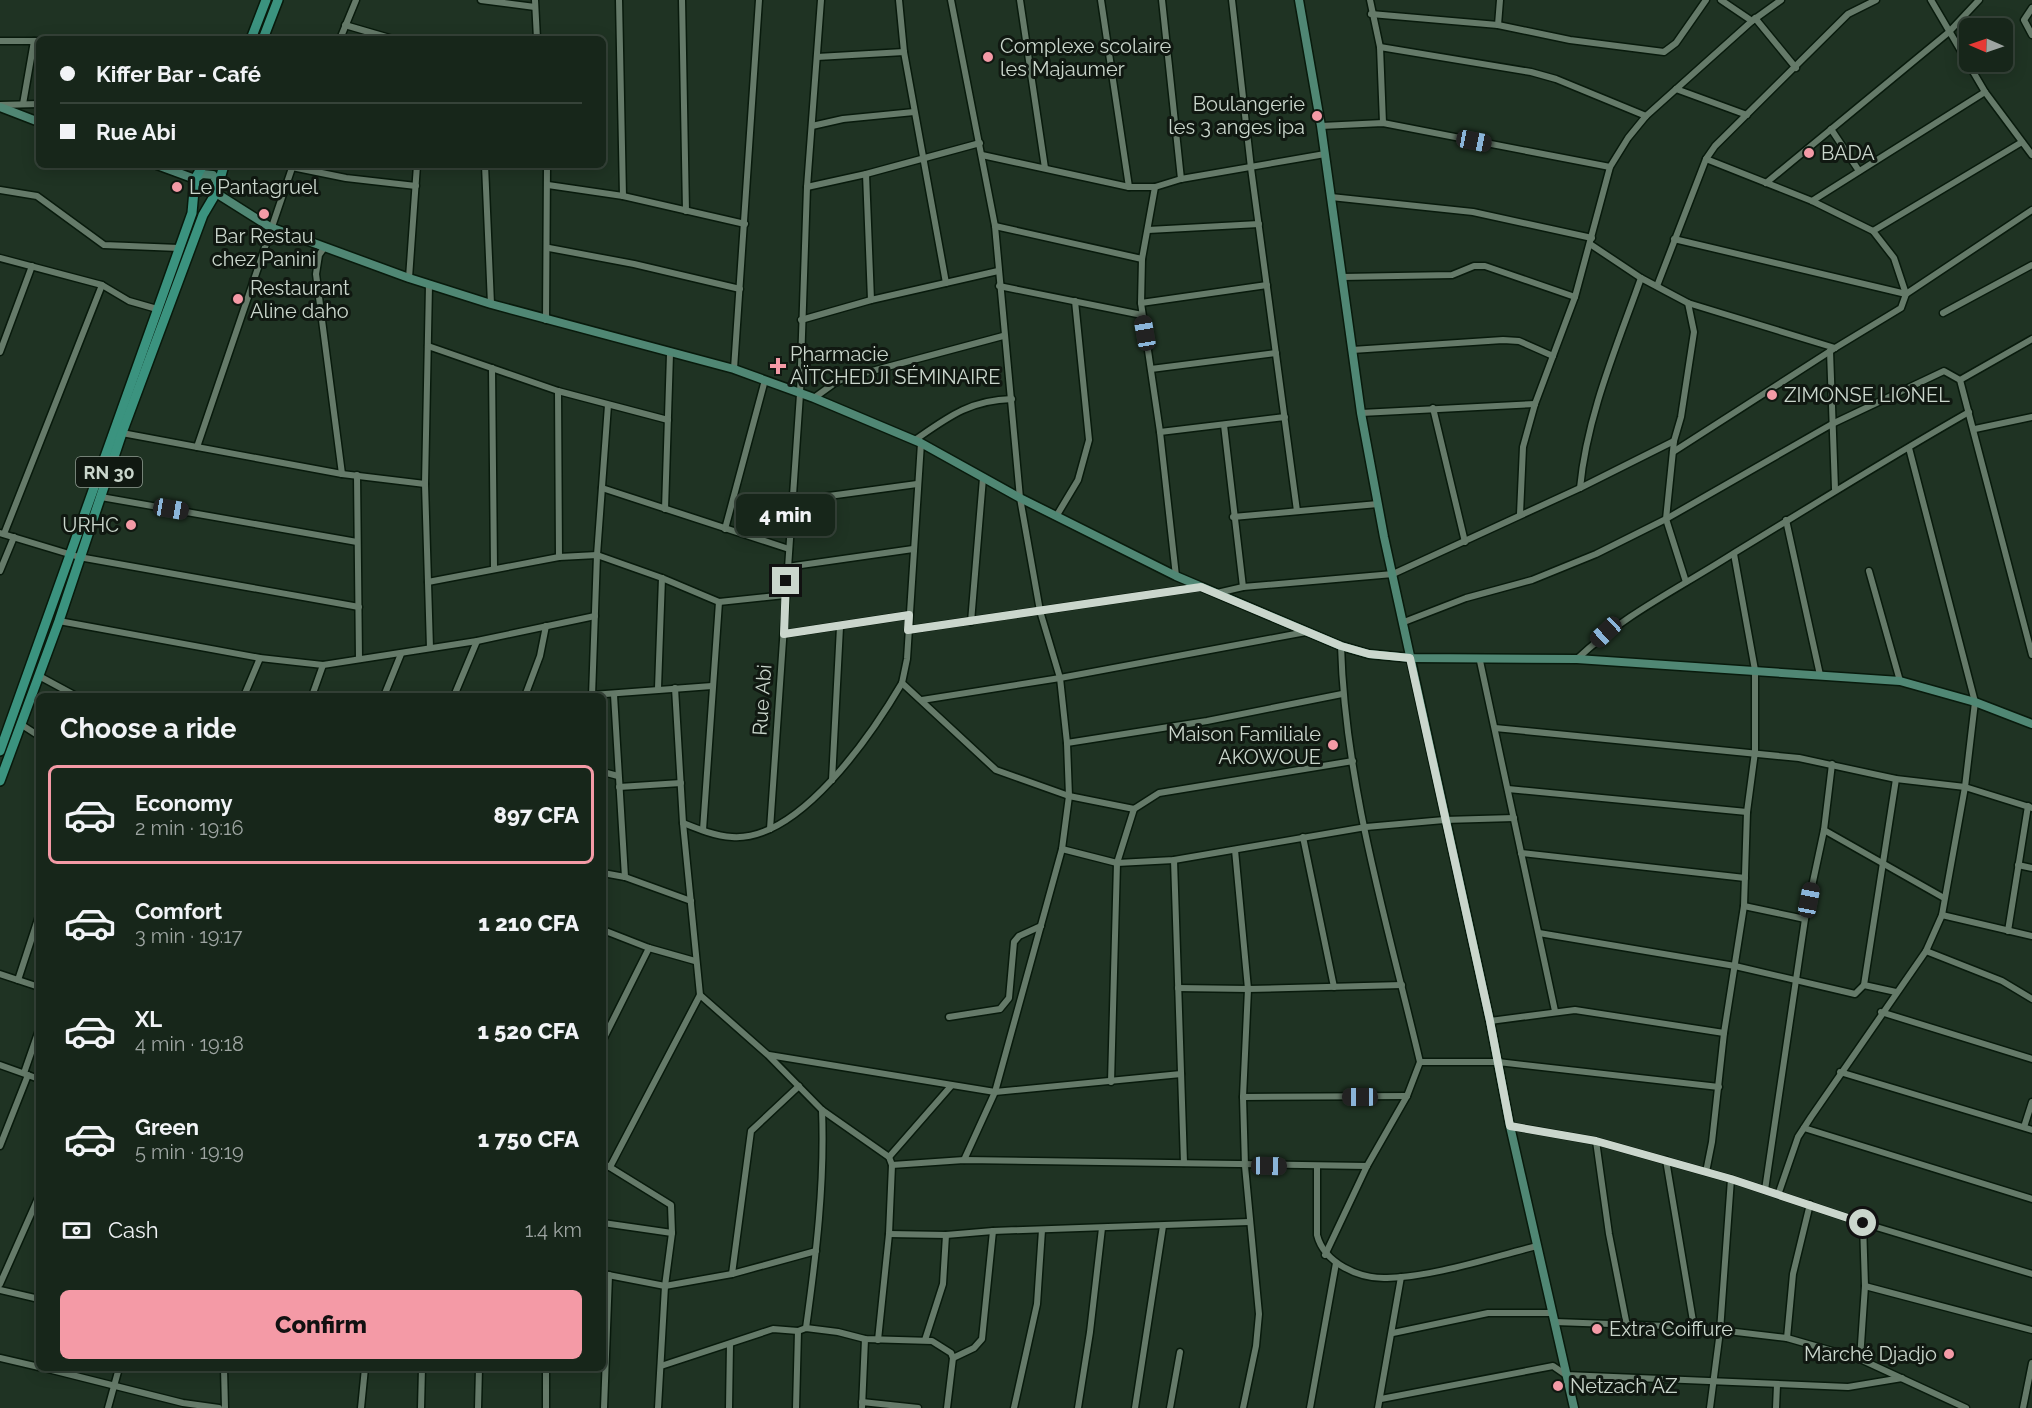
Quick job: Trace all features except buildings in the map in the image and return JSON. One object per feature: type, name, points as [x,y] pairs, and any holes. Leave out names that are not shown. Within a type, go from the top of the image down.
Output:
[{"type":"main road","points":[[251,36],[266,0]]},
{"type":"main road","points":[[264,36],[278,0]]},
{"type":"main road","name":"RN 30","points":[[0,752],[74,556],[157,309],[192,213],[195,179],[201,168]]},
{"type":"main road","name":"RN 30","points":[[0,781],[58,621],[74,556],[101,497],[122,433],[203,215],[216,193],[223,168]]},
{"type":"street","points":[[341,36],[356,0]]},
{"type":"street","points":[[481,0],[535,3],[537,36]]},
{"type":"street","points":[[619,0],[623,196]]},
{"type":"street","points":[[682,0],[686,211]]},
{"type":"street","points":[[734,369],[759,0]]},
{"type":"street","name":"Rue Abi","points":[[770,829],[800,394],[807,187],[820,0]]},
{"type":"street","points":[[899,0],[904,52],[946,283]]},
{"type":"street","points":[[951,0],[995,226],[1003,336],[1012,399],[1020,498],[1040,610],[1060,678],[1067,743],[1069,796],[1062,849],[995,1092],[964,1160]]},
{"type":"street","points":[[1020,0],[1046,168]]},
{"type":"street","points":[[1101,0],[1129,187]]},
{"type":"street","points":[[1162,0],[1180,179]]},
{"type":"street","points":[[1233,0],[1251,168],[1297,511]]},
{"type":"street","points":[[1299,0],[1321,126],[1361,412],[1378,504],[1444,820],[1490,1021],[1510,1126],[1574,1408]]},
{"type":"street","points":[[1370,0],[1371,14],[1380,47],[1383,123]]},
{"type":"street","points":[[1498,25],[1500,0]]},
{"type":"street","points":[[1371,14],[1498,25],[1570,40],[1664,52],[1676,43],[1706,0]]},
{"type":"street","points":[[1721,0],[1753,19],[1796,68]]},
{"type":"street","points":[[1520,514],[1523,447],[1535,404],[1575,297],[1610,167],[1646,116],[1772,2],[1781,0]]},
{"type":"street","points":[[1657,286],[1706,159],[1715,146],[1848,14],[1876,0]]},
{"type":"street","points":[[1931,0],[1984,92],[2032,155]]},
{"type":"street","points":[[1766,183],[1949,32],[1978,0]]},
{"type":"street","points":[[2032,8],[2024,20],[2032,35]]},
{"type":"street","points":[[345,25],[383,36]]},
{"type":"street","points":[[0,41],[36,41],[23,105]]},
{"type":"street","points":[[1380,47],[1531,72],[1556,79],[1646,116]]},
{"type":"street","points":[[817,57],[904,52]]},
{"type":"street","points":[[1676,89],[1747,115]]},
{"type":"street","points":[[1812,201],[1984,92]]},
{"type":"street","points":[[0,106],[36,104]]},
{"type":"street","points":[[0,106],[36,121]]},
{"type":"street","points":[[812,126],[843,119],[914,112]]},
{"type":"street","points":[[1321,126],[1383,123],[1610,167]]},
{"type":"street","points":[[1831,129],[1860,171]]},
{"type":"street","points":[[1874,231],[2022,142]]},
{"type":"street","points":[[807,187],[866,174],[980,143]]},
{"type":"street","points":[[982,155],[1129,187],[1155,187],[1180,179],[1325,153]]},
{"type":"street","points":[[1706,159],[1812,201],[1874,231],[1894,258],[1906,294]]},
{"type":"street","points":[[165,168],[195,179],[202,174],[213,175],[217,182],[216,193],[270,227],[324,248],[491,304],[670,354],[734,369],[814,398],[918,442],[1020,498],[1176,576],[1341,646],[1369,654],[1410,658],[1480,661],[1577,659],[1900,681],[1975,702],[2032,724]]},
{"type":"street","points":[[197,447],[291,168]]},
{"type":"street","points":[[301,168],[345,178],[416,186]]},
{"type":"street","points":[[409,278],[417,168]]},
{"type":"street","points":[[485,168],[491,304]]},
{"type":"street","points":[[546,320],[549,248],[547,168]]},
{"type":"street","points":[[866,174],[871,300]]},
{"type":"street","points":[[549,185],[623,196],[745,224]]},
{"type":"street","points":[[1155,187],[1142,259],[1141,303],[1160,432],[1176,576]]},
{"type":"street","points":[[0,190],[37,196],[104,245],[179,248]]},
{"type":"street","points":[[1331,197],[1473,212],[1591,241],[1641,278],[1688,303],[1832,350]]},
{"type":"street","points":[[1673,452],[1901,308],[1906,294],[2032,210]]},
{"type":"street","points":[[1148,230],[1259,224]]},
{"type":"street","points":[[995,226],[1142,259]]},
{"type":"street","points":[[1674,239],[1906,294]]},
{"type":"street","points":[[324,248],[319,255],[316,274],[342,474]]},
{"type":"street","points":[[549,248],[634,264],[740,289]]},
{"type":"street","points":[[0,258],[102,285],[129,301],[157,309]]},
{"type":"street","points":[[1943,313],[2032,265]]},
{"type":"street","points":[[0,352],[32,266]]},
{"type":"street","points":[[1342,277],[1452,275],[1474,266],[1485,267],[1575,297]]},
{"type":"street","points":[[801,320],[871,300],[998,271]]},
{"type":"street","points":[[1580,488],[1585,450],[1600,396],[1641,278]]},
{"type":"street","points":[[102,285],[2,533],[74,556],[359,607]]},
{"type":"street","points":[[429,285],[424,484],[430,648]]},
{"type":"street","points":[[1141,303],[1267,285]]},
{"type":"street","points":[[999,286],[1142,315]]},
{"type":"street","points":[[1057,515],[1078,480],[1089,440],[1076,301]]},
{"type":"street","points":[[1686,582],[1666,519],[1674,441],[1682,417],[1694,332],[1688,303]]},
{"type":"street","points":[[814,398],[836,382],[846,378],[1003,336]]},
{"type":"street","points":[[1960,380],[2032,339]]},
{"type":"street","points":[[1352,350],[1503,340],[1519,341],[1553,356]]},
{"type":"street","points":[[428,346],[558,391],[668,420]]},
{"type":"street","points":[[1832,350],[1835,489]]},
{"type":"street","points":[[1151,369],[1276,353]]},
{"type":"street","points":[[665,509],[670,354]]},
{"type":"street","points":[[492,368],[494,568]]},
{"type":"street","points":[[1404,622],[1466,598],[1532,580],[1596,554],[1666,519],[1832,424],[1940,372],[1946,372],[1960,380],[1975,429],[2032,655]]},
{"type":"street","points":[[725,529],[765,380]]},
{"type":"street","points":[[558,391],[559,557]]},
{"type":"street","points":[[918,442],[971,405],[988,400],[1012,399]]},
{"type":"street","points":[[1361,412],[1535,404]]},
{"type":"street","points":[[592,693],[597,555],[608,405]]},
{"type":"street","points":[[1434,408],[1465,542]]},
{"type":"street","points":[[1577,659],[1606,632],[1835,489],[1969,412]]},
{"type":"street","points":[[1160,432],[1285,417]]},
{"type":"street","points":[[1975,429],[2032,417]]},
{"type":"street","points":[[1224,425],[1243,587]]},
{"type":"street","points":[[122,433],[342,474],[424,484]]},
{"type":"street","points":[[1216,594],[1243,587],[1393,574],[1580,488],[1674,441]]},
{"type":"street","points":[[683,823],[732,837],[753,835],[770,829],[832,781],[873,731],[902,683],[909,615],[918,442]]},
{"type":"street","points":[[1778,1195],[1804,1128],[1881,1012],[1926,951],[1942,915],[1965,787],[1975,702],[1909,448]]},
{"type":"street","points":[[357,476],[359,659]]},
{"type":"street","points":[[971,622],[983,478]]},
{"type":"street","points":[[792,501],[917,484]]},
{"type":"street","points":[[602,488],[789,549]]},
{"type":"street","points":[[101,497],[357,542]]},
{"type":"street","points":[[1233,517],[1378,504]]},
{"type":"street","points":[[1785,520],[1820,675]]},
{"type":"street","points":[[0,571],[14,537]]},
{"type":"street","points":[[788,567],[913,549]]},
{"type":"street","points":[[1706,1172],[1719,1087],[1724,1033],[1744,906],[1747,812],[1755,752],[1755,670],[1734,554]]},
{"type":"street","points":[[428,582],[559,557],[597,555],[662,578],[719,602],[785,595]]},
{"type":"street","points":[[1869,571],[1900,681]]},
{"type":"street","points":[[658,688],[662,578]]},
{"type":"street","points":[[908,630],[1201,587]]},
{"type":"street","points":[[703,830],[719,602]]},
{"type":"street","points":[[784,634],[909,615]]},
{"type":"street","points":[[58,621],[260,658],[323,665],[477,641],[595,616]]},
{"type":"street","points":[[526,693],[540,656],[546,626]]},
{"type":"street","points":[[832,781],[840,627]]},
{"type":"street","points":[[922,700],[1060,678],[1306,632]]},
{"type":"street","points":[[455,693],[477,641]]},
{"type":"street","points":[[1325,1255],[1366,1167],[1407,1096],[1420,1062],[1353,761],[1342,694],[1341,646]]},
{"type":"street","points":[[385,693],[400,654]]},
{"type":"street","points":[[245,693],[260,658]]},
{"type":"street","points":[[1480,661],[1556,1011]]},
{"type":"street","points":[[313,693],[323,665]]},
{"type":"street","points":[[39,676],[70,693]]},
{"type":"street","points":[[902,683],[996,770],[1069,796],[1134,809]]},
{"type":"street","points":[[606,695],[658,688],[712,686]]},
{"type":"street","points":[[610,1167],[700,995],[694,961],[675,688]]},
{"type":"street","points":[[1067,743],[1207,721],[1342,694]]},
{"type":"street","points":[[614,695],[625,877]]},
{"type":"street","points":[[22,725],[36,734]]},
{"type":"street","points":[[1495,728],[1755,752],[1832,764],[1896,779],[1965,787],[2030,807],[2008,931]]},
{"type":"street","points":[[1111,1082],[1116,863],[1134,809],[1159,792],[1353,761]]},
{"type":"street","points":[[1765,1190],[1805,919],[1824,830],[1832,764]]},
{"type":"street","points":[[606,773],[618,776]]},
{"type":"street","points":[[1539,933],[1735,966],[1855,994],[1863,985],[1896,779]]},
{"type":"street","points":[[619,787],[681,783]]},
{"type":"street","points":[[1508,789],[1747,812]]},
{"type":"street","points":[[1062,849],[1116,863],[1174,860],[1366,827],[1444,820],[1514,818]]},
{"type":"street","points":[[1824,830],[1944,898]]},
{"type":"street","points":[[1304,837],[1334,987]]},
{"type":"street","points":[[1235,850],[1248,989],[1244,1097],[1245,1166],[1259,1314],[1256,1346],[1243,1408]]},
{"type":"street","points":[[1521,853],[1744,878]]},
{"type":"street","points":[[1174,860],[1181,1074],[1185,1120],[1184,1163]]},
{"type":"street","points":[[2018,865],[2032,868]]},
{"type":"street","points":[[606,874],[625,877],[691,901]]},
{"type":"street","points":[[1744,906],[1805,919]]},
{"type":"street","points":[[1942,915],[2032,936]]},
{"type":"street","points":[[18,980],[36,925]]},
{"type":"street","points":[[949,1017],[1000,1009],[1005,1005],[1009,998],[1014,942],[1019,936],[1041,926]]},
{"type":"street","points":[[606,931],[649,948],[694,961]]},
{"type":"street","points":[[606,1034],[649,948]]},
{"type":"street","points":[[1926,951],[2002,981],[2032,999]]},
{"type":"street","points":[[0,982],[1,974],[36,986]]},
{"type":"street","points":[[1178,988],[1248,989],[1402,985]]},
{"type":"street","points":[[1863,985],[1896,992]]},
{"type":"street","points":[[700,995],[768,1055],[822,1110],[889,1158],[892,1166],[889,1234],[878,1340]]},
{"type":"street","points":[[1490,1021],[1575,1010],[1635,1017],[1724,1033]]},
{"type":"street","points":[[1881,1012],[2032,1059]]},
{"type":"street","points":[[0,1146],[36,1040]]},
{"type":"street","points":[[768,1055],[995,1092],[1181,1074]]},
{"type":"street","points":[[1420,1062],[1498,1062],[1719,1087]]},
{"type":"street","points":[[0,1065],[36,1078]]},
{"type":"street","points":[[1840,1072],[2032,1130]]},
{"type":"street","points":[[732,1274],[752,1131],[798,1086]]},
{"type":"street","points":[[889,1158],[951,1086]]},
{"type":"street","points":[[1244,1097],[1407,1096]]},
{"type":"street","points":[[2024,1127],[2032,1102]]},
{"type":"street","points":[[806,1328],[816,1251],[824,1156],[822,1110]]},
{"type":"street","points":[[1510,1126],[1596,1141],[1666,1160],[2032,1274]]},
{"type":"street","points":[[1804,1128],[2032,1199]]},
{"type":"street","points":[[1596,1141],[1609,1234],[1627,1326]]},
{"type":"street","points":[[892,1166],[964,1160],[1366,1167]]},
{"type":"street","points":[[1666,1160],[1694,1327]]},
{"type":"street","points":[[606,1165],[671,1205],[672,1233],[665,1286],[658,1408]]},
{"type":"street","points":[[1317,1167],[1317,1235],[1325,1255],[1336,1263],[1374,1277],[1401,1276],[1537,1246]]},
{"type":"street","points":[[1710,1408],[1720,1331],[1731,1179]]},
{"type":"street","points":[[0,1284],[36,1203]]},
{"type":"street","points":[[1787,1338],[1793,1274],[1810,1204]]},
{"type":"street","points":[[889,1234],[946,1235],[993,1231],[1249,1222]]},
{"type":"street","points":[[606,1223],[672,1233]]},
{"type":"street","points":[[1860,1359],[1864,1286],[1863,1223]]},
{"type":"street","points":[[1135,1408],[1163,1226]]},
{"type":"street","points":[[1078,1408],[1090,1332],[1102,1228]]},
{"type":"street","points":[[1014,1408],[1037,1304],[1042,1230]]},
{"type":"street","points":[[953,1359],[974,1348],[982,1339],[993,1231]]},
{"type":"street","points":[[925,1340],[943,1284],[946,1235]]},
{"type":"street","points":[[606,1274],[665,1286],[732,1274],[816,1251]]},
{"type":"street","points":[[1310,1408],[1336,1263]]},
{"type":"street","points":[[1378,1408],[1393,1333],[1401,1276]]},
{"type":"street","points":[[1864,1286],[2032,1330]]},
{"type":"street","points":[[0,1290],[36,1298]]},
{"type":"street","points":[[1393,1333],[1488,1313],[1552,1312]]},
{"type":"street","points":[[1555,1322],[1694,1327],[1787,1338],[1860,1359],[1966,1408]]},
{"type":"street","points":[[662,1366],[773,1329],[798,1331],[806,1328],[838,1332],[866,1339],[932,1341],[951,1353],[953,1359],[947,1408]]},
{"type":"street","points":[[796,1408],[798,1331]]},
{"type":"street","points":[[866,1339],[862,1405],[918,1408]]},
{"type":"street","points":[[729,1408],[730,1344]]},
{"type":"street","points":[[1170,1408],[1180,1352]]},
{"type":"street","points":[[0,1358],[36,1366]]},
{"type":"street","points":[[2023,1408],[2032,1363]]},
{"type":"street","points":[[1381,1399],[1553,1366],[1566,1375],[1777,1385],[1848,1387],[1902,1378]]},
{"type":"street","points":[[57,1371],[115,1384],[182,1405],[219,1408]]},
{"type":"street","points":[[108,1408],[118,1371]]},
{"type":"street","points":[[224,1371],[225,1408]]},
{"type":"street","points":[[361,1408],[365,1371]]},
{"type":"street","points":[[421,1408],[422,1371]]},
{"type":"street","points":[[478,1408],[479,1371]]},
{"type":"street","points":[[546,1371],[546,1408]]},
{"type":"street","points":[[604,1408],[605,1371]]},
{"type":"street","points":[[1776,1408],[1777,1385]]},
{"type":"place","name":"Complexe scolaire les Majaumer","points":[[988,57]]},
{"type":"place","name":"Boulangerie les 3 anges ipa","points":[[1317,116]]},
{"type":"place","name":"BADA","points":[[1809,153]]},
{"type":"place","name":"Le Pantagruel","points":[[177,187]]},
{"type":"place","name":"Bar Restau chez Panini","points":[[264,214]]},
{"type":"place","name":"Restaurant Aline daho","points":[[238,299]]},
{"type":"place","name":"Pharmacie AÏTCHEDJI SÉMINAIRE","points":[[778,366]]},
{"type":"place","name":"ZIMONSE LIONEL","points":[[1772,395]]},
{"type":"place","name":"URHC","points":[[131,525]]},
{"type":"place","name":"Maison Familiale AKOWOUE","points":[[1333,745]]},
{"type":"place","name":"Extra Coiffure","points":[[1597,1329]]},
{"type":"place","name":"Marché Djadjo","points":[[1949,1354]]},
{"type":"place","name":"Netzach AZ","points":[[1558,1386]]},
{"type":"route","points":[[786,581],[784,634],[909,615],[908,630],[1201,587],[1341,646],[1369,654],[1410,658],[1490,1021],[1510,1126],[1596,1141],[1666,1160],[1832,1211],[1863,1223]]}]
